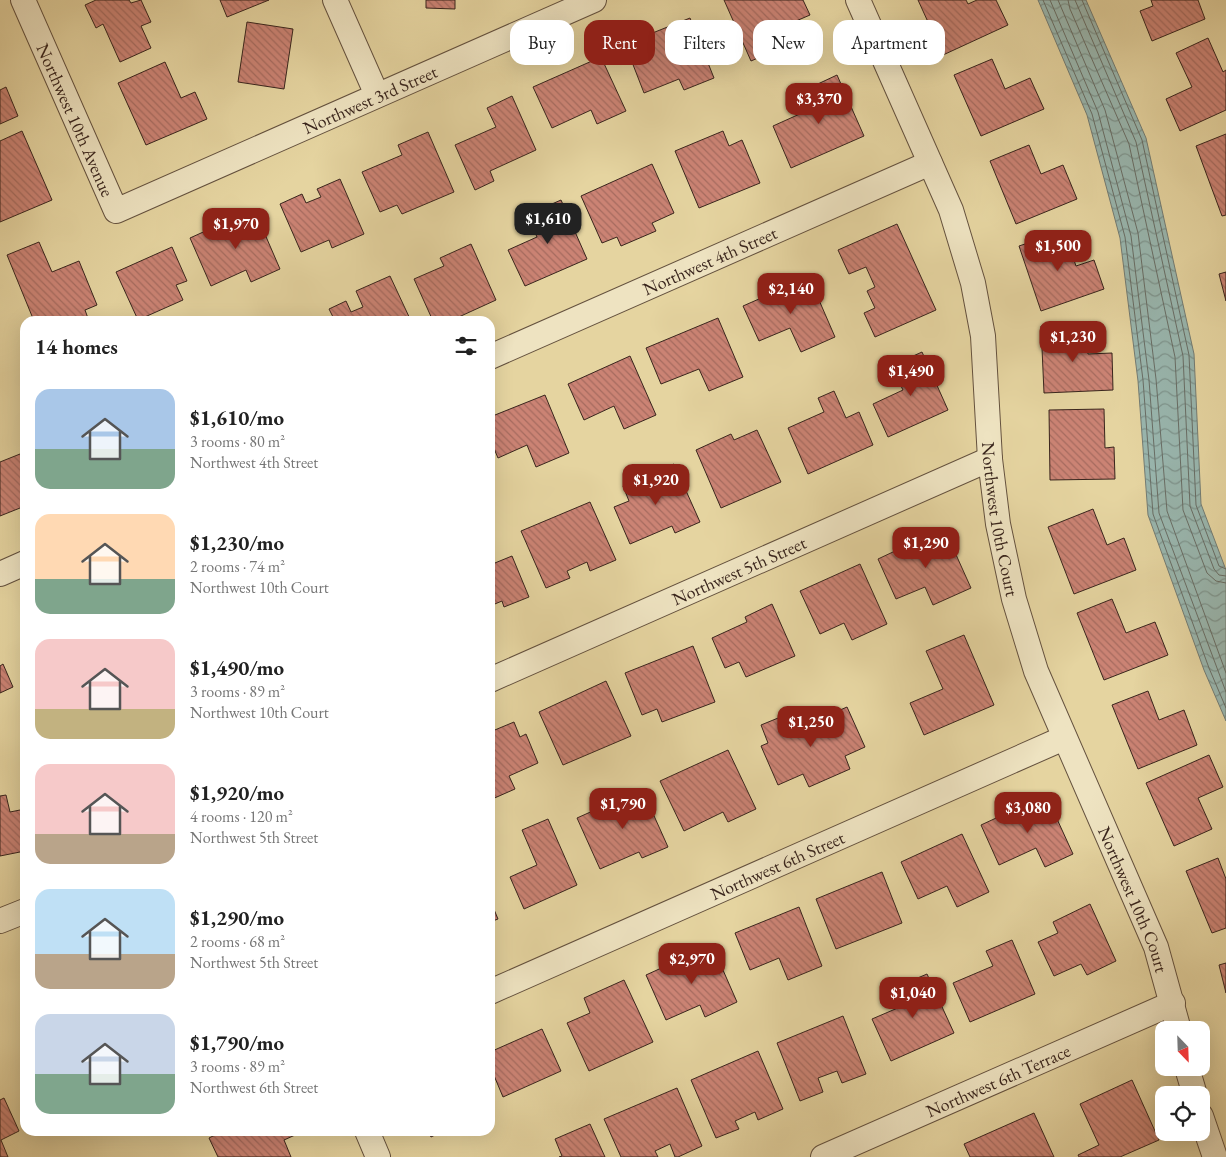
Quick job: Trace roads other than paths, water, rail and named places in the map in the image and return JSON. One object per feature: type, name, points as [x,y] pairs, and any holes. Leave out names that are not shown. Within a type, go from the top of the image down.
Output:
[{"type":"street","name":"Northwest 10th Avenue","points":[[23,0],[116,211],[145,198]]},
{"type":"street","points":[[335,0],[377,95]]},
{"type":"street","name":"Northwest 3rd Street","points":[[145,198],[594,0]]},
{"type":"street","name":"Northwest 10th Court","points":[[858,0],[951,210],[973,284],[983,336],[990,459],[998,524],[1014,600],[1036,671],[1156,947],[1177,1021]]},
{"type":"street","name":"Northwest 4th Street","points":[[495,355],[930,163]]},
{"type":"street","name":"Northwest 5th Street","points":[[495,678],[990,459]]},
{"type":"street","points":[[0,574],[20,565]]},
{"type":"street","name":"Northwest 6th Street","points":[[495,990],[1064,738]]},
{"type":"street","points":[[0,922],[20,913]]},
{"type":"street","name":"Northwest 6th Terrace","points":[[823,1157],[1173,1003]]},
{"type":"street","points":[[369,1136],[378,1157]]},
{"type":"street","points":[[1210,1141],[1215,1157]]},
{"type":"water","points":[[1038,0],[1086,0],[1146,138],[1194,354],[1201,504],[1226,570],[1226,721],[1204,670],[1148,515],[1138,381],[1120,238],[1087,115]]}]
